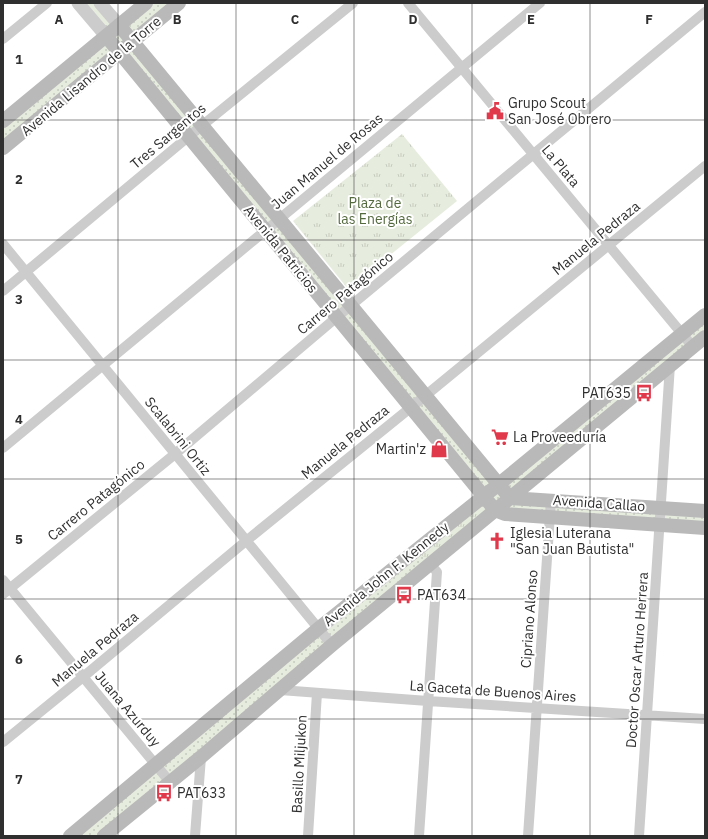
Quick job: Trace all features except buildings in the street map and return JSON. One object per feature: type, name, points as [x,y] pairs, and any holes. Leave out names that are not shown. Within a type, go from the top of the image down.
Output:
[{"type":"main road","name":"Avenida Lisandro de la Torre","points":[[3,121],[146,3]]},
{"type":"main road","name":"Avenida Lisandro de la Torre","points":[[3,148],[179,3]]},
{"type":"main road","name":"Avenida Patricios","points":[[119,25],[499,484]]},
{"type":"main road","name":"Avenida Patricios","points":[[106,36],[484,496]]},
{"type":"main road","name":"Avenida John F. Kennedy","points":[[70,836],[319,628],[499,484],[705,315]]},
{"type":"main road","name":"Avenida John F. Kennedy","points":[[104,836],[201,757],[332,645],[705,337]]},
{"type":"main road","points":[[499,484],[510,498]]},
{"type":"main road","points":[[484,496],[495,510]]},
{"type":"main road","name":"Avenida Callao","points":[[510,498],[705,511]]},
{"type":"main road","name":"Avenida Callao","points":[[495,510],[505,514],[705,528]]},
{"type":"street","points":[[3,39],[48,3]]},
{"type":"street","name":"Avenida Patricios","points":[[78,3],[106,36]]},
{"type":"street","name":"Avenida Patricios","points":[[100,3],[119,25]]},
{"type":"street","name":"Tres Sargentos","points":[[3,292],[188,137],[353,3]]},
{"type":"street","name":"La Plata","points":[[408,3],[693,347]]},
{"type":"street","name":"Juan Manuel de Rosas","points":[[3,448],[540,3]]},
{"type":"street","name":"Carrero Patagónico","points":[[5,587],[175,454],[337,317],[705,12]]},
{"type":"street","name":"Manuela Pedraza","points":[[3,742],[246,541],[705,166]]},
{"type":"street","name":"Scalabrini Ortiz","points":[[3,244],[332,645]]},
{"type":"street","name":"Doctor Oscar Arturo Herrera","points":[[640,836],[670,365]]},
{"type":"street","name":"Cipriano Alonso","points":[[528,836],[550,500]]},
{"type":"street","points":[[419,836],[437,572],[430,564]]},
{"type":"street","name":"Juana Azurduy","points":[[5,587],[83,677],[170,782]]},
{"type":"street","name":"La Gaceta de Buenos Aires","points":[[280,690],[705,719]]},
{"type":"street","name":"Basillo Miljukon","points":[[308,836],[317,693]]},
{"type":"street","points":[[195,836],[201,757]]},
{"type":"green space","points":[[78,3],[119,25],[146,3],[179,3],[132,41],[498,484],[705,315],[705,337],[510,497],[705,511],[705,528],[500,512],[104,836],[70,836],[484,496],[119,53],[3,148],[3,121],[105,36]]},
{"type":"green space","points":[[83,3],[94,3],[109,20],[103,26]]},
{"type":"green space","name":"Plaza de las Energías","points":[[402,134],[457,201],[348,289],[293,221]]},
{"type":"green space","points":[[481,505],[486,512],[427,561],[421,554]]},
{"type":"place","name":"Grupo Scout San José Obrero","points":[[495,111]]},
{"type":"place","name":"PAT635","points":[[644,393]]},
{"type":"place","name":"La Proveeduría","points":[[500,437]]},
{"type":"place","name":"Martin'z","points":[[439,449]]},
{"type":"place","name":"Iglesia Luterana \"San Juan Bautista\"","points":[[497,541]]},
{"type":"place","name":"PAT634","points":[[404,595]]},
{"type":"place","name":"PAT633","points":[[164,793]]}]
